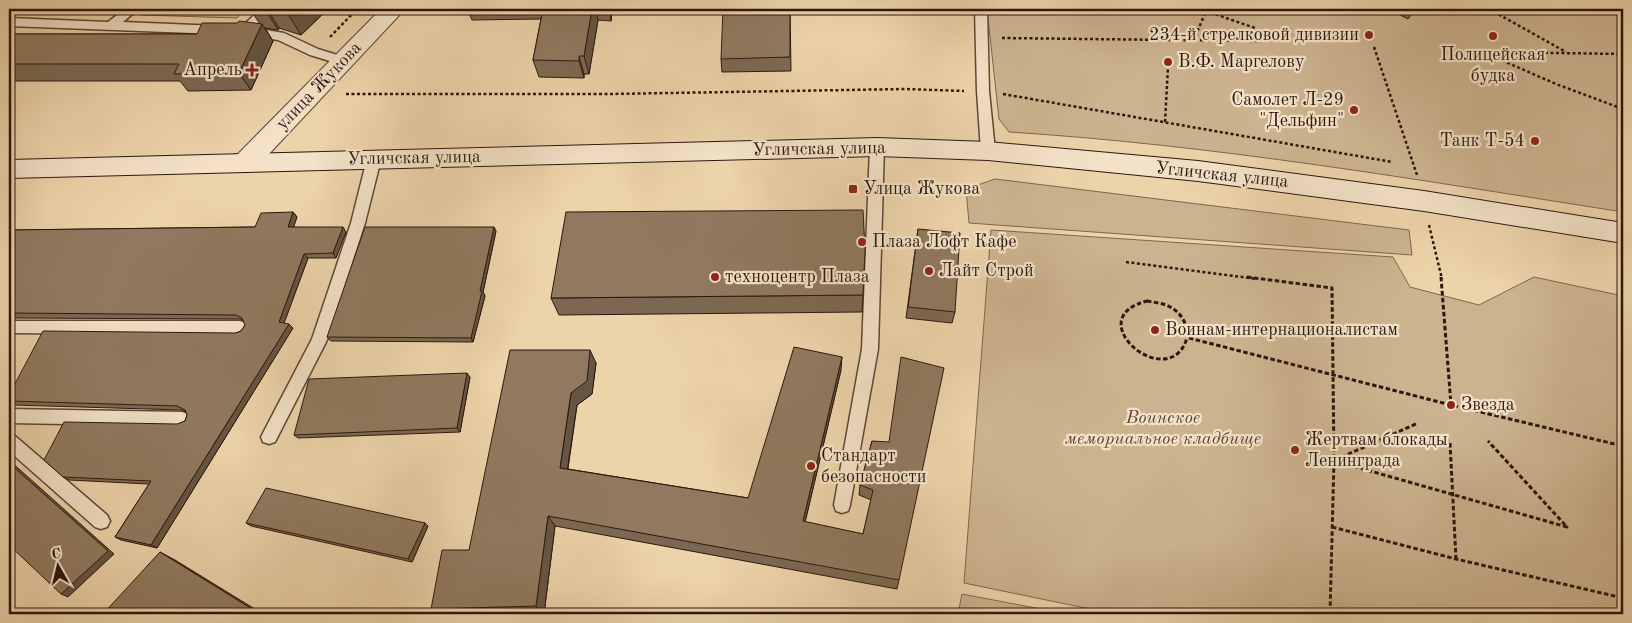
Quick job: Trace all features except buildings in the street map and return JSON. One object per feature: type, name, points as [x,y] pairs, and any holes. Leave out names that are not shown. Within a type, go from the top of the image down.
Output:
[{"type":"main road","name":"улица Жукова","points":[[245,163],[394,9]]},
{"type":"main road","name":"Угличская улица","points":[[9,169],[877,147],[988,151],[1198,171],[1336,188],[1623,233]]},
{"type":"lane","points":[[111,26],[132,9]]},
{"type":"lane","points":[[244,31],[268,9]]},
{"type":"lane","points":[[981,9],[983,91],[988,151]]},
{"type":"lane","points":[[9,22],[244,31],[280,36],[314,52],[343,61]]},
{"type":"lane","points":[[842,505],[870,349],[877,147]]},
{"type":"lane","points":[[269,436],[319,340],[358,223],[374,159]]},
{"type":"lane","points":[[9,327],[240,328]]},
{"type":"lane","points":[[9,416],[182,419]]},
{"type":"lane","points":[[9,441],[101,521]]},
{"type":"path","points":[[314,52],[357,9]]},
{"type":"path","points":[[1200,9],[1255,28]]},
{"type":"path","points":[[1489,9],[1566,52]]},
{"type":"path","points":[[1193,40],[1207,10]]},
{"type":"path","points":[[982,38],[1259,41]]},
{"type":"path","points":[[1374,47],[1417,176]]},
{"type":"path","points":[[1623,54],[1566,52],[1491,54],[1556,84],[1623,109]]},
{"type":"path","points":[[1164,122],[1168,67]]},
{"type":"path","points":[[312,94],[983,91],[1392,162]]},
{"type":"path","points":[[1428,220],[1441,271],[1451,405]]},
{"type":"path","points":[[1126,262],[1332,288],[1334,460],[1330,614]]},
{"type":"path","points":[[1158,302],[1178,312],[1188,329],[1189,338],[1184,348],[1175,356],[1162,358],[1148,356],[1135,349],[1127,341],[1122,332],[1123,314],[1137,303],[1158,302]]},
{"type":"path","points":[[1189,338],[1451,405],[1623,446]]},
{"type":"path","points":[[1334,460],[1418,423]]},
{"type":"path","points":[[1307,454],[1451,492],[1567,526],[1488,441]]},
{"type":"path","points":[[1450,442],[1451,492],[1456,559]]},
{"type":"path","points":[[1332,527],[1456,559],[1623,598]]},
{"type":"green space","points":[[149,9],[246,9],[237,18],[141,15]]},
{"type":"green space","points":[[987,9],[1623,9],[1623,212],[1317,165],[1163,145],[1009,132],[999,119]]},
{"type":"green space","points":[[995,179],[1409,230],[1412,255],[969,223],[966,189]]},
{"type":"green space","name":"Воинское мемориальное кладбище","points":[[991,230],[1393,257],[1410,287],[1479,305],[1534,277],[1623,296],[1623,614],[1114,614],[964,583]]},
{"type":"green space","points":[[962,594],[1067,614],[958,614]]},
{"type":"place","name":"234-й стрелковой дивизии","points":[[1369,35]]},
{"type":"place","name":"Полицейская будка","points":[[1493,36]]},
{"type":"place","name":"В.Ф. Маргелову","points":[[1168,62]]},
{"type":"place","name":"Апрель","points":[[252,70]]},
{"type":"place","name":"Самолет Л-29 \"Дельфин\"","points":[[1354,110]]},
{"type":"place","name":"Танк Т-54","points":[[1535,141]]},
{"type":"place","name":"Улица Жукова","points":[[853,189]]},
{"type":"place","name":"Плаза Лофт Кафе","points":[[862,242]]},
{"type":"place","name":"Лайт Строй","points":[[929,271]]},
{"type":"place","name":"техноцентр Плаза","points":[[715,277]]},
{"type":"place","name":"Воинам-интернационалистам","points":[[1155,330]]},
{"type":"place","name":"Звезда","points":[[1451,405]]},
{"type":"place","name":"Жертвам блокады Ленинграда","points":[[1295,450]]},
{"type":"place","name":"Стандарт безопасности","points":[[811,466]]}]
